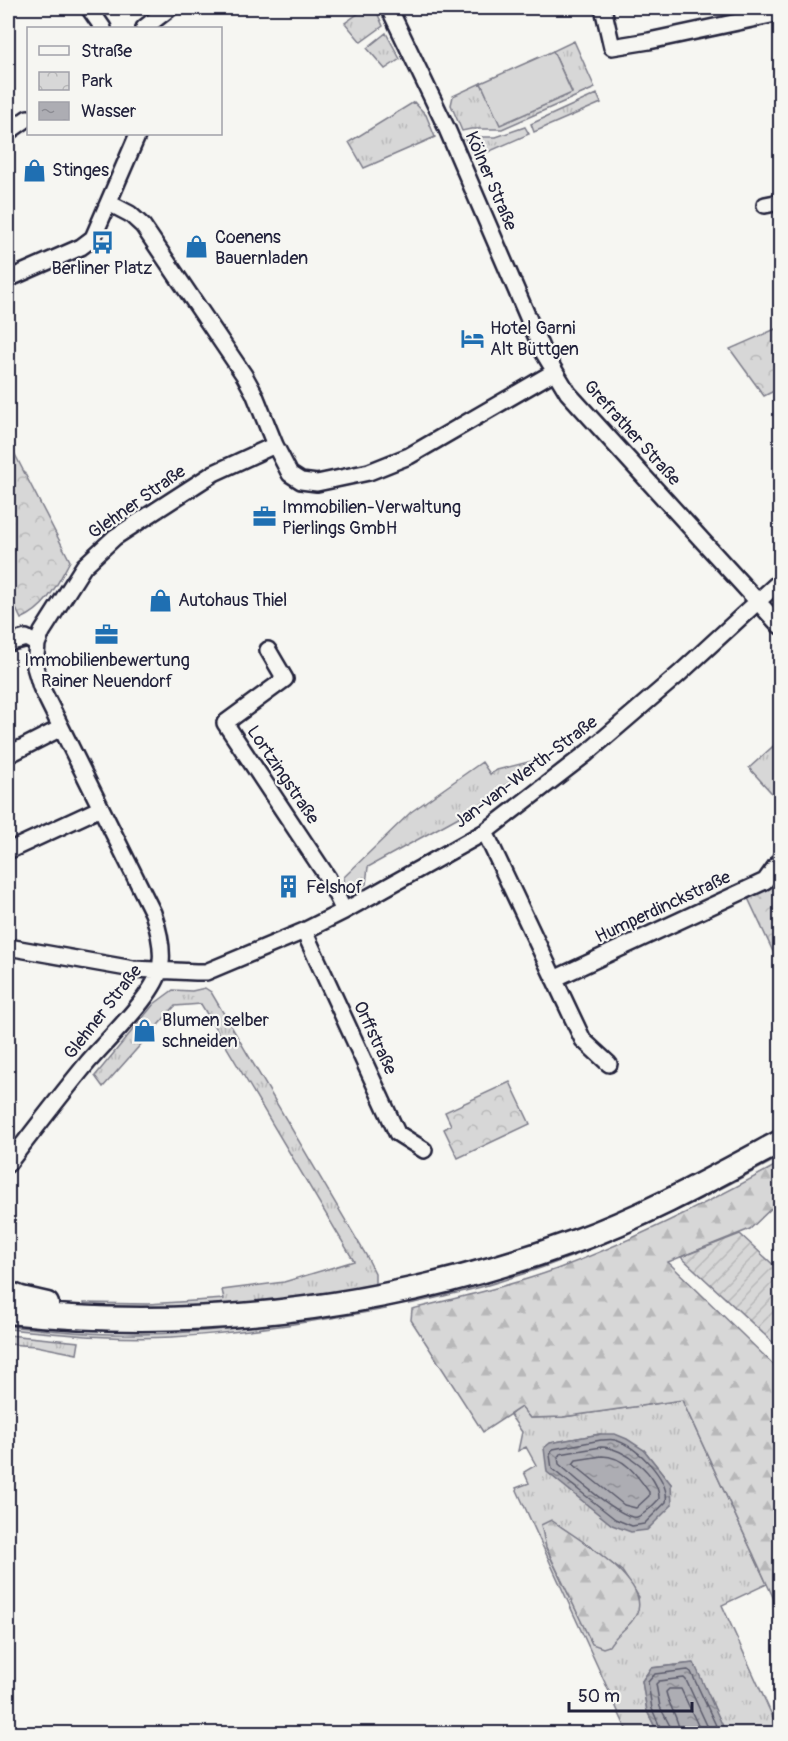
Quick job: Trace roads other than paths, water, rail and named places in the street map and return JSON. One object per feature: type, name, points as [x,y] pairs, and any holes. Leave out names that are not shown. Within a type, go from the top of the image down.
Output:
[{"type":"main road","points":[[8,1312],[78,1319],[149,1320],[235,1317],[328,1305],[390,1293],[467,1276],[574,1242],[632,1217],[780,1142]]},
{"type":"main road","points":[[8,1293],[53,1306],[78,1319]]},
{"type":"street","points":[[89,8],[102,27]]},
{"type":"street","points":[[145,27],[170,8]]},
{"type":"street","name":"Kölner Straße","points":[[389,8],[434,100],[542,350],[554,372]]},
{"type":"street","points":[[603,8],[612,47],[780,13]]},
{"type":"street","points":[[8,130],[27,119]]},
{"type":"street","points":[[8,279],[88,242],[97,232],[138,135]]},
{"type":"street","points":[[765,205],[780,202]]},
{"type":"street","points":[[110,203],[130,214],[143,226],[250,386],[290,474],[301,481],[317,483],[369,472],[401,460],[554,372]]},
{"type":"street","name":"Grefrather Straße","points":[[554,372],[568,393],[780,626]]},
{"type":"street","name":"Glehner Straße","points":[[8,1164],[88,1062],[143,998],[159,972],[159,935],[153,913],[37,677],[35,658],[37,644],[79,572],[115,537],[214,473],[275,445]]},
{"type":"street","name":"Jan-van-Werth-Straße","points":[[8,947],[133,969],[159,972],[206,972],[304,931],[485,832],[587,753],[780,581]]},
{"type":"street","points":[[8,643],[26,638],[37,644]]},
{"type":"street","name":"Lortzingstraße","points":[[268,650],[285,679],[225,723],[328,878],[344,911]]},
{"type":"street","points":[[8,755],[61,728]]},
{"type":"street","points":[[8,851],[101,808]]},
{"type":"street","points":[[485,832],[583,1040],[609,1064]]},
{"type":"street","name":"Humperdinckstraße","points":[[554,979],[765,881],[780,860]]},
{"type":"street","name":"Orffstraße","points":[[304,931],[398,1133],[424,1150]]},
{"type":"water","points":[[600,1434],[615,1434],[644,1450],[671,1484],[672,1505],[647,1530],[631,1532],[612,1525],[547,1472],[544,1448],[550,1443]]},
{"type":"water","points":[[694,1663],[726,1733],[658,1733],[647,1711],[642,1681],[651,1668]]},
{"type":"place","name":"Stinges","points":[[34,170]]},
{"type":"place","name":"Berliner Platz","points":[[102,242]]},
{"type":"place","name":"Coenens Bauernladen","points":[[197,247]]},
{"type":"place","name":"Hotel Garni Alt Büttgen","points":[[472,338]]},
{"type":"place","name":"Immobilien-Verwaltung Pierlings GmbH","points":[[264,517]]},
{"type":"place","name":"Autohaus Thiel","points":[[160,600]]},
{"type":"place","name":"Immobilienbewertung Rainer Neuendorf","points":[[107,634]]},
{"type":"place","name":"Felshof","points":[[288,887]]},
{"type":"place","name":"Blumen selber schneiden","points":[[144,1030]]}]
